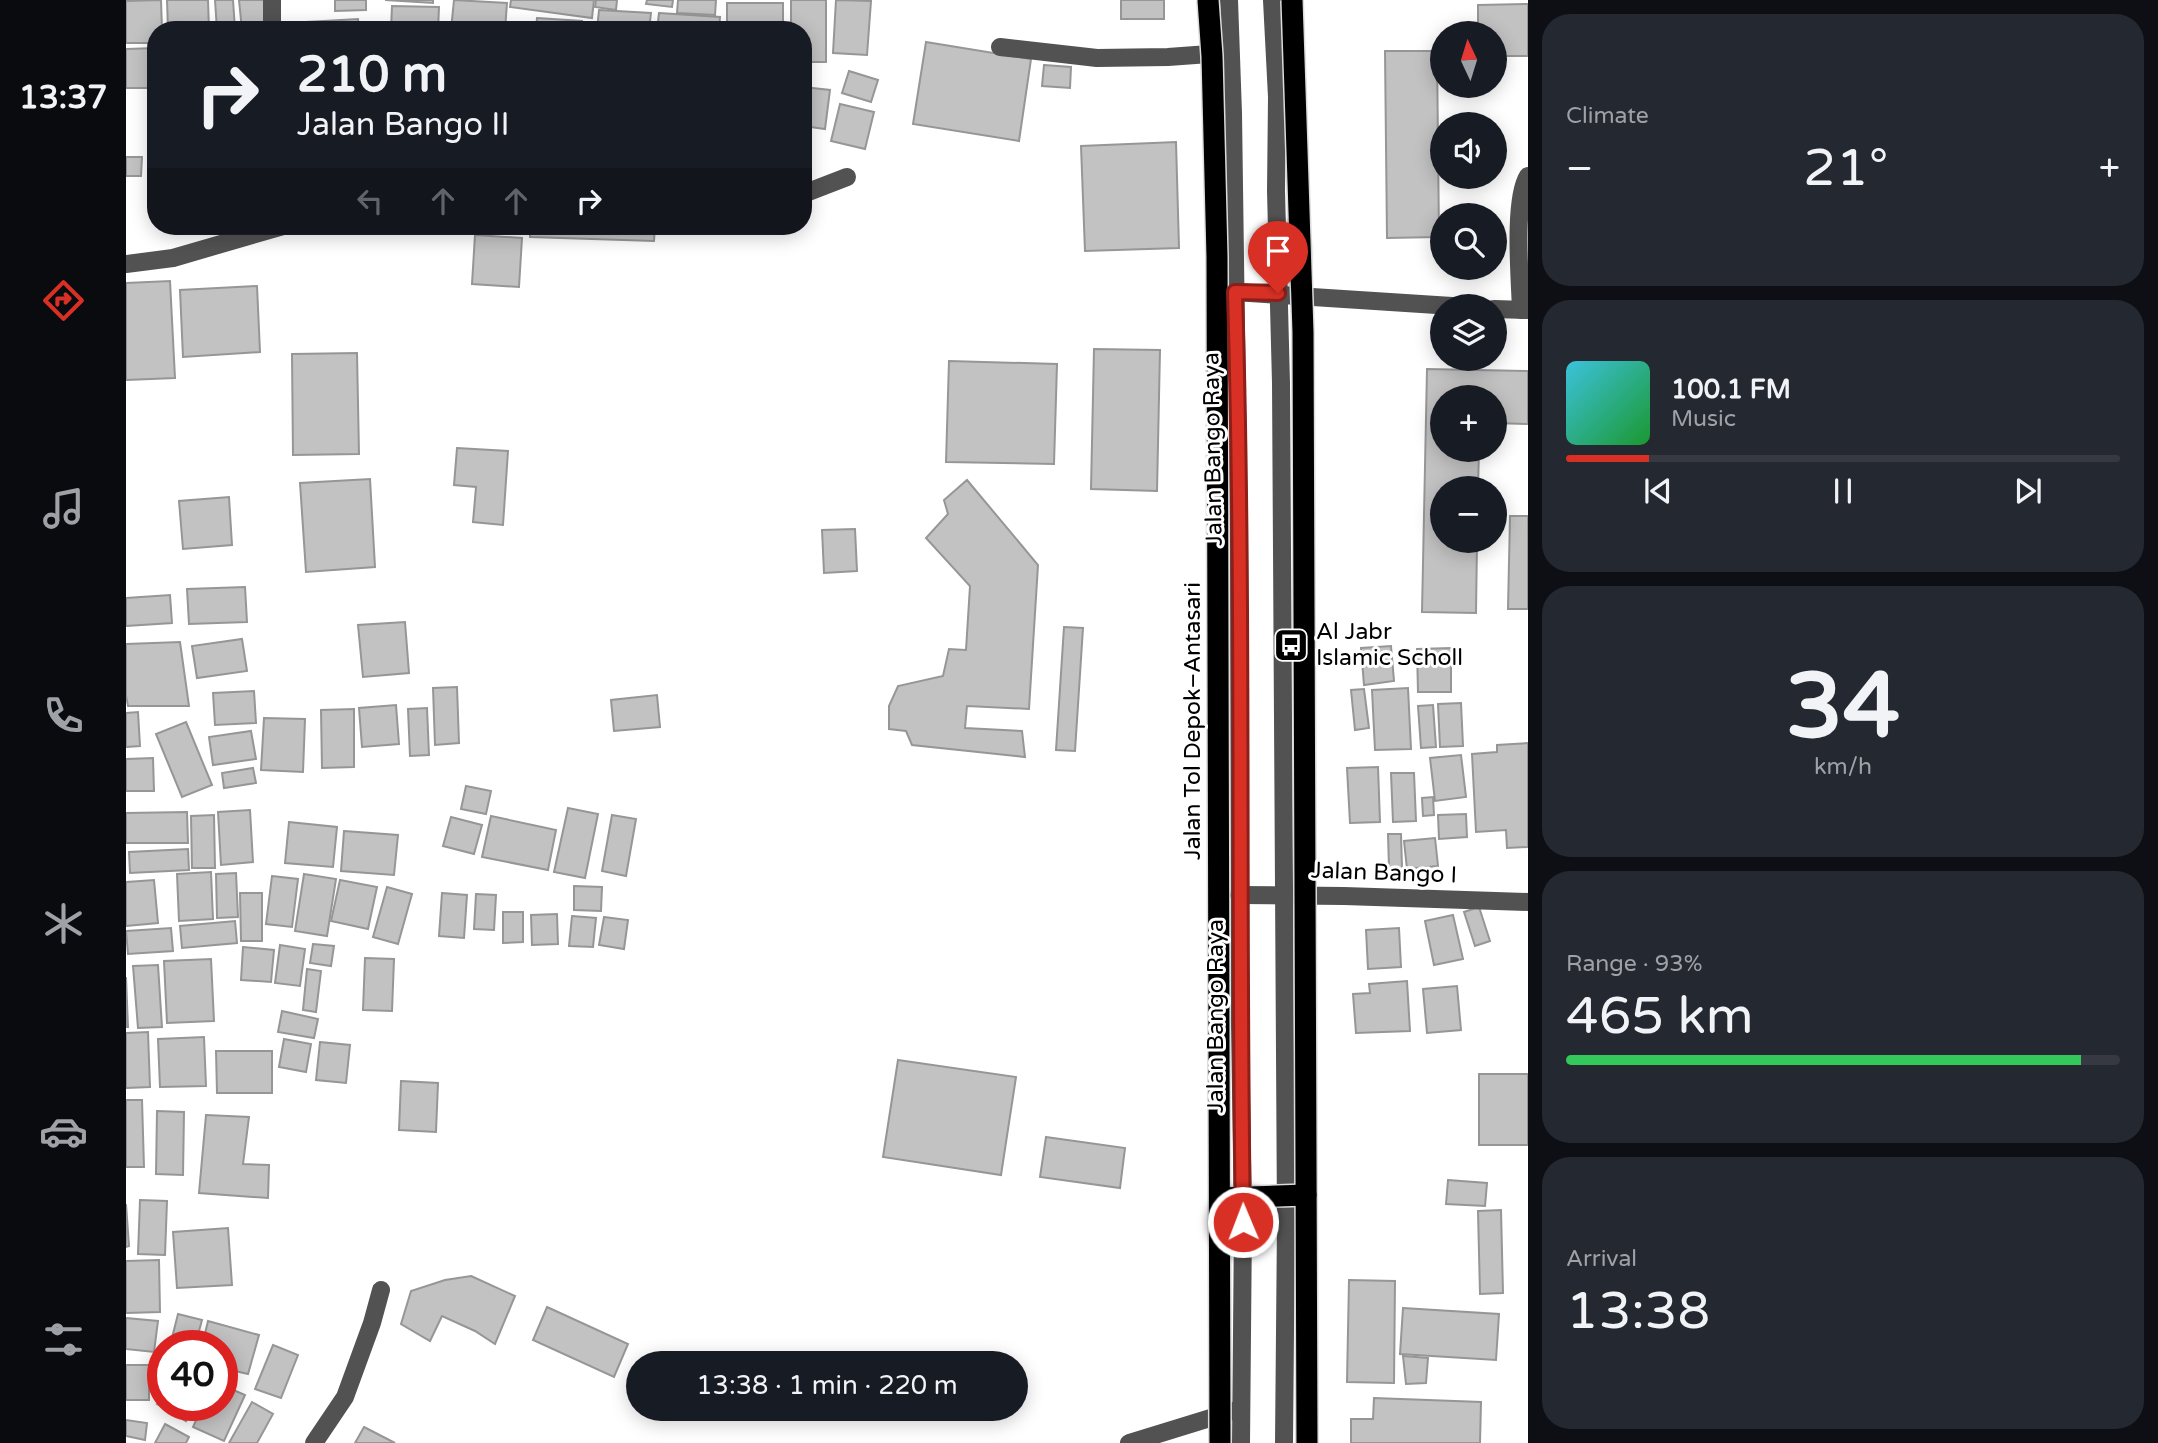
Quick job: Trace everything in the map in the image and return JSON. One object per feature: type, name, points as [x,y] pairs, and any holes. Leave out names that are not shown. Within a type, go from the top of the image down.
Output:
[{"type":"highway","name":"Jalan Tol Depok–Antasari","points":[[1208,0],[1212,56],[1217,271],[1220,1443]]},
{"type":"highway","points":[[1292,0],[1303,346],[1307,1443]]},
{"type":"highway","points":[[1221,1198],[1306,1195]]},
{"type":"street","points":[[272,0],[272,21]]},
{"type":"street","name":"Jalan Bango Raya","points":[[1229,0],[1239,510],[1239,895],[1243,1222],[1241,1443]]},
{"type":"street","points":[[1272,0],[1277,97],[1281,397],[1286,1221],[1284,1443]]},
{"type":"street","points":[[1000,47],[1097,58],[1168,57],[1231,52]]},
{"type":"street","points":[[1524,310],[1518,227],[1523,183],[1528,176]]},
{"type":"street","points":[[812,191],[847,177]]},
{"type":"street","points":[[126,264],[173,258],[249,235]]},
{"type":"street","points":[[1235,292],[1430,304]]},
{"type":"street","name":"Jalan Bango I","points":[[1239,895],[1528,902]]},
{"type":"street","points":[[1243,1222],[1286,1221]]},
{"type":"street","points":[[314,1443],[345,1397],[381,1290]]},
{"type":"street","points":[[1129,1443],[1241,1408]]},
{"type":"building","points":[[161,0],[162,21],[147,21],[147,43],[126,43],[126,1]]},
{"type":"building","points":[[167,0],[208,0],[209,21],[168,21]]},
{"type":"building","points":[[215,0],[233,0],[234,21],[216,21]]},
{"type":"building","points":[[239,0],[264,0],[265,21],[241,21]]},
{"type":"building","points":[[335,0],[366,0],[366,10],[335,11]]},
{"type":"building","points":[[385,0],[433,0],[433,3]]},
{"type":"building","points":[[454,0],[507,3],[506,21],[452,21]]},
{"type":"building","points":[[511,0],[594,0],[592,18],[510,7]]},
{"type":"building","points":[[596,0],[617,0],[616,10],[595,7]]},
{"type":"building","points":[[647,0],[673,0],[672,7],[646,4]]},
{"type":"building","points":[[678,0],[716,0],[715,15],[677,13]]},
{"type":"building","points":[[791,0],[826,0],[826,62],[812,62],[812,21],[791,21]]},
{"type":"building","points":[[836,0],[871,1],[867,55],[833,53]]},
{"type":"building","points":[[1121,0],[1164,0],[1164,19],[1121,19]]},
{"type":"building","points":[[727,3],[783,3],[783,21],[727,21]]},
{"type":"building","points":[[1528,4],[1528,56],[1507,56],[1507,21],[1478,21],[1478,5]]},
{"type":"building","points":[[392,6],[439,7],[438,21],[391,21]]},
{"type":"building","points":[[599,10],[651,13],[650,21],[598,21]]},
{"type":"building","points":[[659,13],[720,17],[720,21],[658,21]]},
{"type":"building","points":[[537,18],[582,21],[537,21]]},
{"type":"building","points":[[358,19],[358,21],[324,21]]},
{"type":"building","points":[[926,42],[1031,59],[1019,141],[913,124]]},
{"type":"building","points":[[147,48],[147,88],[126,88],[126,49]]},
{"type":"building","points":[[1385,51],[1430,51],[1430,98],[1438,98],[1438,112],[1430,112],[1430,189],[1438,189],[1439,203],[1430,203],[1430,237],[1387,238]]},
{"type":"building","points":[[1044,65],[1071,67],[1070,88],[1042,86]]},
{"type":"building","points":[[849,71],[878,80],[871,102],[842,93]]},
{"type":"building","points":[[812,88],[830,90],[825,129],[812,127]]},
{"type":"building","points":[[840,104],[874,112],[865,149],[831,141]]},
{"type":"building","points":[[1176,142],[1179,248],[1085,251],[1081,146]]},
{"type":"building","points":[[126,157],[142,157],[141,176],[126,176]]},
{"type":"building","points":[[475,235],[522,238],[519,287],[472,284]]},
{"type":"building","points":[[530,235],[654,235],[654,241]]},
{"type":"building","points":[[170,281],[175,378],[126,380],[126,283]]},
{"type":"building","points":[[257,286],[260,352],[183,357],[180,290]]},
{"type":"building","points":[[1094,349],[1160,350],[1157,491],[1091,489]]},
{"type":"building","points":[[357,353],[359,454],[293,455],[292,354]]},
{"type":"building","points":[[949,361],[1057,364],[1054,464],[946,462]]},
{"type":"building","points":[[1427,369],[1528,371],[1528,424],[1507,423],[1507,385],[1430,385],[1430,462],[1479,462],[1478,476],[1430,476],[1430,553],[1477,553],[1476,613],[1422,612]]},
{"type":"building","points":[[457,448],[508,451],[503,525],[473,522],[476,487],[454,485]]},
{"type":"building","points":[[370,479],[375,567],[306,572],[300,483]]},
{"type":"building","points":[[967,480],[1038,565],[1029,709],[967,706],[965,728],[1022,731],[1025,757],[912,745],[906,731],[889,729],[889,706],[898,686],[943,676],[949,649],[966,650],[970,586],[926,538],[948,514],[944,500]]},
{"type":"building","points":[[229,497],[232,545],[183,549],[179,501]]},
{"type":"building","points":[[1510,516],[1528,516],[1528,609],[1508,609]]},
{"type":"building","points":[[855,529],[857,571],[824,573],[822,530]]},
{"type":"building","points":[[245,587],[247,622],[189,624],[187,589]]},
{"type":"building","points":[[170,595],[172,623],[126,626],[126,598]]},
{"type":"building","points":[[405,622],[409,673],[363,677],[358,625]]},
{"type":"building","points":[[1064,627],[1083,628],[1075,751],[1056,750]]},
{"type":"building","points":[[242,639],[247,671],[197,678],[192,646]]},
{"type":"building","points":[[180,642],[189,706],[128,706],[126,644]]},
{"type":"building","points":[[1391,646],[1394,681],[1364,685],[1361,648]]},
{"type":"building","points":[[1451,648],[1451,692],[1418,692],[1417,649]]},
{"type":"building","points":[[457,687],[459,743],[435,745],[433,688]]},
{"type":"building","points":[[1408,688],[1411,749],[1375,750],[1372,690]]},
{"type":"building","points":[[1364,689],[1369,728],[1355,730],[1351,690]]},
{"type":"building","points":[[254,691],[256,723],[215,725],[213,693]]},
{"type":"building","points":[[657,695],[660,727],[614,731],[611,700]]},
{"type":"building","points":[[1461,703],[1463,746],[1440,747],[1438,704]]},
{"type":"building","points":[[396,705],[399,744],[362,747],[359,708]]},
{"type":"building","points":[[1433,705],[1436,747],[1421,748],[1418,706]]},
{"type":"building","points":[[427,708],[429,755],[410,756],[408,709]]},
{"type":"building","points":[[354,709],[354,767],[322,768],[321,710]]},
{"type":"building","points":[[138,712],[140,746],[126,747],[126,713]]},
{"type":"building","points":[[264,718],[305,719],[303,772],[261,770]]},
{"type":"building","points":[[186,722],[212,785],[182,797],[156,734]]},
{"type":"building","points":[[251,731],[256,759],[213,765],[209,737]]},
{"type":"building","points":[[1528,743],[1528,847],[1507,848],[1506,830],[1476,832],[1472,754],[1497,752],[1497,745]]},
{"type":"building","points":[[1461,755],[1466,797],[1435,801],[1430,758]]},
{"type":"building","points":[[153,758],[154,791],[126,791],[126,759]]},
{"type":"building","points":[[1378,767],[1380,822],[1350,823],[1347,768]]},
{"type":"building","points":[[253,768],[256,783],[224,788],[222,773]]},
{"type":"building","points":[[1391,773],[1414,773],[1416,821],[1393,822]]},
{"type":"building","points":[[466,786],[491,791],[486,814],[461,809]]},
{"type":"building","points":[[1433,797],[1434,815],[1423,816],[1422,798]]},
{"type":"building","points":[[568,808],[598,814],[585,878],[554,872]]},
{"type":"building","points":[[250,810],[253,862],[221,865],[218,812]]},
{"type":"building","points":[[187,812],[188,843],[126,843],[126,813]]},
{"type":"building","points":[[1466,814],[1467,837],[1439,839],[1438,815]]},
{"type":"building","points":[[214,815],[215,868],[192,868],[191,816]]},
{"type":"building","points":[[612,815],[636,819],[626,876],[602,871]]},
{"type":"building","points":[[491,816],[556,830],[548,870],[482,857]]},
{"type":"building","points":[[451,817],[482,825],[474,854],[443,846]]},
{"type":"building","points":[[289,822],[337,827],[333,867],[285,863]]},
{"type":"building","points":[[344,831],[398,835],[394,875],[341,871]]},
{"type":"building","points":[[1388,834],[1401,834],[1402,868],[1389,868]]},
{"type":"building","points":[[1435,838],[1438,866],[1407,869],[1404,841]]},
{"type":"building","points":[[188,849],[189,870],[130,873],[129,852]]},
{"type":"building","points":[[211,872],[213,919],[179,921],[177,874]]},
{"type":"building","points":[[236,873],[238,917],[217,918],[216,874]]},
{"type":"building","points":[[304,874],[336,879],[327,936],[295,931]]},
{"type":"building","points":[[272,876],[298,879],[292,927],[266,924]]},
{"type":"building","points":[[154,880],[158,923],[126,926],[126,882]]},
{"type":"building","points":[[340,880],[377,887],[368,929],[331,921]]},
{"type":"building","points":[[574,886],[602,887],[601,911],[574,910]]},
{"type":"building","points":[[387,887],[412,894],[398,944],[373,937]]},
{"type":"building","points":[[240,893],[262,893],[262,941],[241,941]]},
{"type":"building","points":[[442,893],[467,895],[464,938],[439,936]]},
{"type":"building","points":[[476,894],[496,895],[494,930],[474,929]]},
{"type":"building","points":[[1479,907],[1490,941],[1475,946],[1464,912]]},
{"type":"building","points":[[503,912],[523,912],[523,942],[503,943]]},
{"type":"building","points":[[557,914],[558,944],[532,945],[531,915]]},
{"type":"building","points":[[1453,915],[1463,959],[1434,965],[1425,921]]},
{"type":"building","points":[[572,916],[596,918],[593,947],[569,946]]},
{"type":"building","points":[[604,917],[628,920],[624,949],[599,945]]},
{"type":"building","points":[[235,921],[237,943],[182,948],[180,926]]},
{"type":"building","points":[[171,928],[173,951],[128,954],[126,931]]},
{"type":"building","points":[[1399,928],[1401,967],[1368,969],[1366,930]]},
{"type":"building","points":[[313,944],[334,946],[331,966],[310,963]]},
{"type":"building","points":[[280,945],[305,949],[300,986],[275,983]]},
{"type":"building","points":[[243,947],[274,950],[271,982],[241,980]]},
{"type":"building","points":[[365,958],[394,959],[392,1011],[363,1010]]},
{"type":"building","points":[[211,959],[214,1021],[167,1023],[164,961]]},
{"type":"building","points":[[158,965],[162,1027],[138,1028],[133,966]]},
{"type":"building","points":[[307,969],[321,971],[316,1012],[303,1010]]},
{"type":"building","points":[[126,977],[128,1027],[126,1027]]},
{"type":"building","points":[[1407,981],[1410,1031],[1356,1033],[1353,994],[1370,993],[1369,984]]},
{"type":"building","points":[[1457,986],[1461,1030],[1427,1033],[1423,989]]},
{"type":"building","points":[[282,1011],[318,1019],[314,1038],[278,1032]]},
{"type":"building","points":[[148,1032],[150,1087],[126,1088],[126,1033]]},
{"type":"building","points":[[204,1037],[206,1086],[160,1087],[158,1039]]},
{"type":"building","points":[[284,1039],[311,1044],[306,1072],[279,1067]]},
{"type":"building","points":[[320,1042],[350,1045],[346,1083],[316,1080]]},
{"type":"building","points":[[216,1051],[272,1051],[272,1093],[217,1093]]},
{"type":"building","points":[[898,1060],[1016,1077],[1001,1175],[883,1157]]},
{"type":"building","points":[[1479,1074],[1528,1074],[1528,1145],[1479,1145]]},
{"type":"building","points":[[401,1081],[438,1083],[436,1132],[399,1130]]},
{"type":"building","points":[[126,1100],[142,1100],[144,1167],[126,1167]]},
{"type":"building","points":[[157,1111],[184,1112],[183,1175],[156,1174]]},
{"type":"building","points":[[206,1115],[249,1117],[243,1164],[269,1165],[268,1198],[199,1193]]},
{"type":"building","points":[[1046,1137],[1125,1148],[1120,1188],[1040,1177]]},
{"type":"building","points":[[1448,1180],[1487,1183],[1485,1206],[1446,1204]]},
{"type":"building","points":[[140,1200],[167,1201],[165,1255],[138,1254]]},
{"type":"building","points":[[126,1204],[129,1246],[126,1247]]},
{"type":"building","points":[[1501,1210],[1503,1293],[1480,1294],[1478,1211]]},
{"type":"building","points":[[228,1228],[232,1285],[177,1288],[173,1232]]},
{"type":"building","points":[[159,1260],[160,1312],[126,1313],[126,1261]]},
{"type":"building","points":[[471,1276],[515,1296],[495,1344],[475,1331],[442,1316],[430,1341],[401,1324],[411,1291],[445,1280]]},
{"type":"building","points":[[1349,1280],[1395,1281],[1394,1383],[1347,1382]]},
{"type":"building","points":[[547,1307],[628,1344],[614,1377],[533,1340]]},
{"type":"building","points":[[1403,1308],[1499,1314],[1496,1360],[1400,1354]]},
{"type":"building","points":[[178,1314],[202,1320],[199,1330],[174,1330]]},
{"type":"building","points":[[126,1318],[158,1321],[157,1330],[147,1330],[147,1351],[126,1349]]},
{"type":"building","points":[[208,1321],[259,1335],[248,1374],[238,1372],[238,1330],[206,1330]]},
{"type":"building","points":[[273,1345],[298,1355],[281,1398],[255,1389]]},
{"type":"building","points":[[1403,1356],[1428,1358],[1426,1383],[1406,1384]]},
{"type":"building","points":[[126,1365],[147,1365],[147,1400],[126,1400]]},
{"type":"building","points":[[238,1392],[245,1395],[238,1410]]},
{"type":"building","points":[[1374,1398],[1481,1402],[1480,1443],[1351,1443],[1351,1419],[1373,1419]]},
{"type":"building","points":[[252,1402],[273,1414],[257,1443],[229,1443]]},
{"type":"building","points":[[126,1420],[147,1423],[145,1440],[126,1436]]},
{"type":"building","points":[[196,1421],[233,1421],[224,1441],[193,1427]]},
{"type":"building","points":[[165,1424],[189,1437],[186,1443],[155,1443]]},
{"type":"building","points":[[364,1427],[395,1443],[355,1443]]},
{"type":"place","name":"Al Jabr Islamic Scholl","points":[[1291,645]]},
{"type":"route","points":[[1243,1222],[1238,392],[1235,292],[1278,293]]}]
